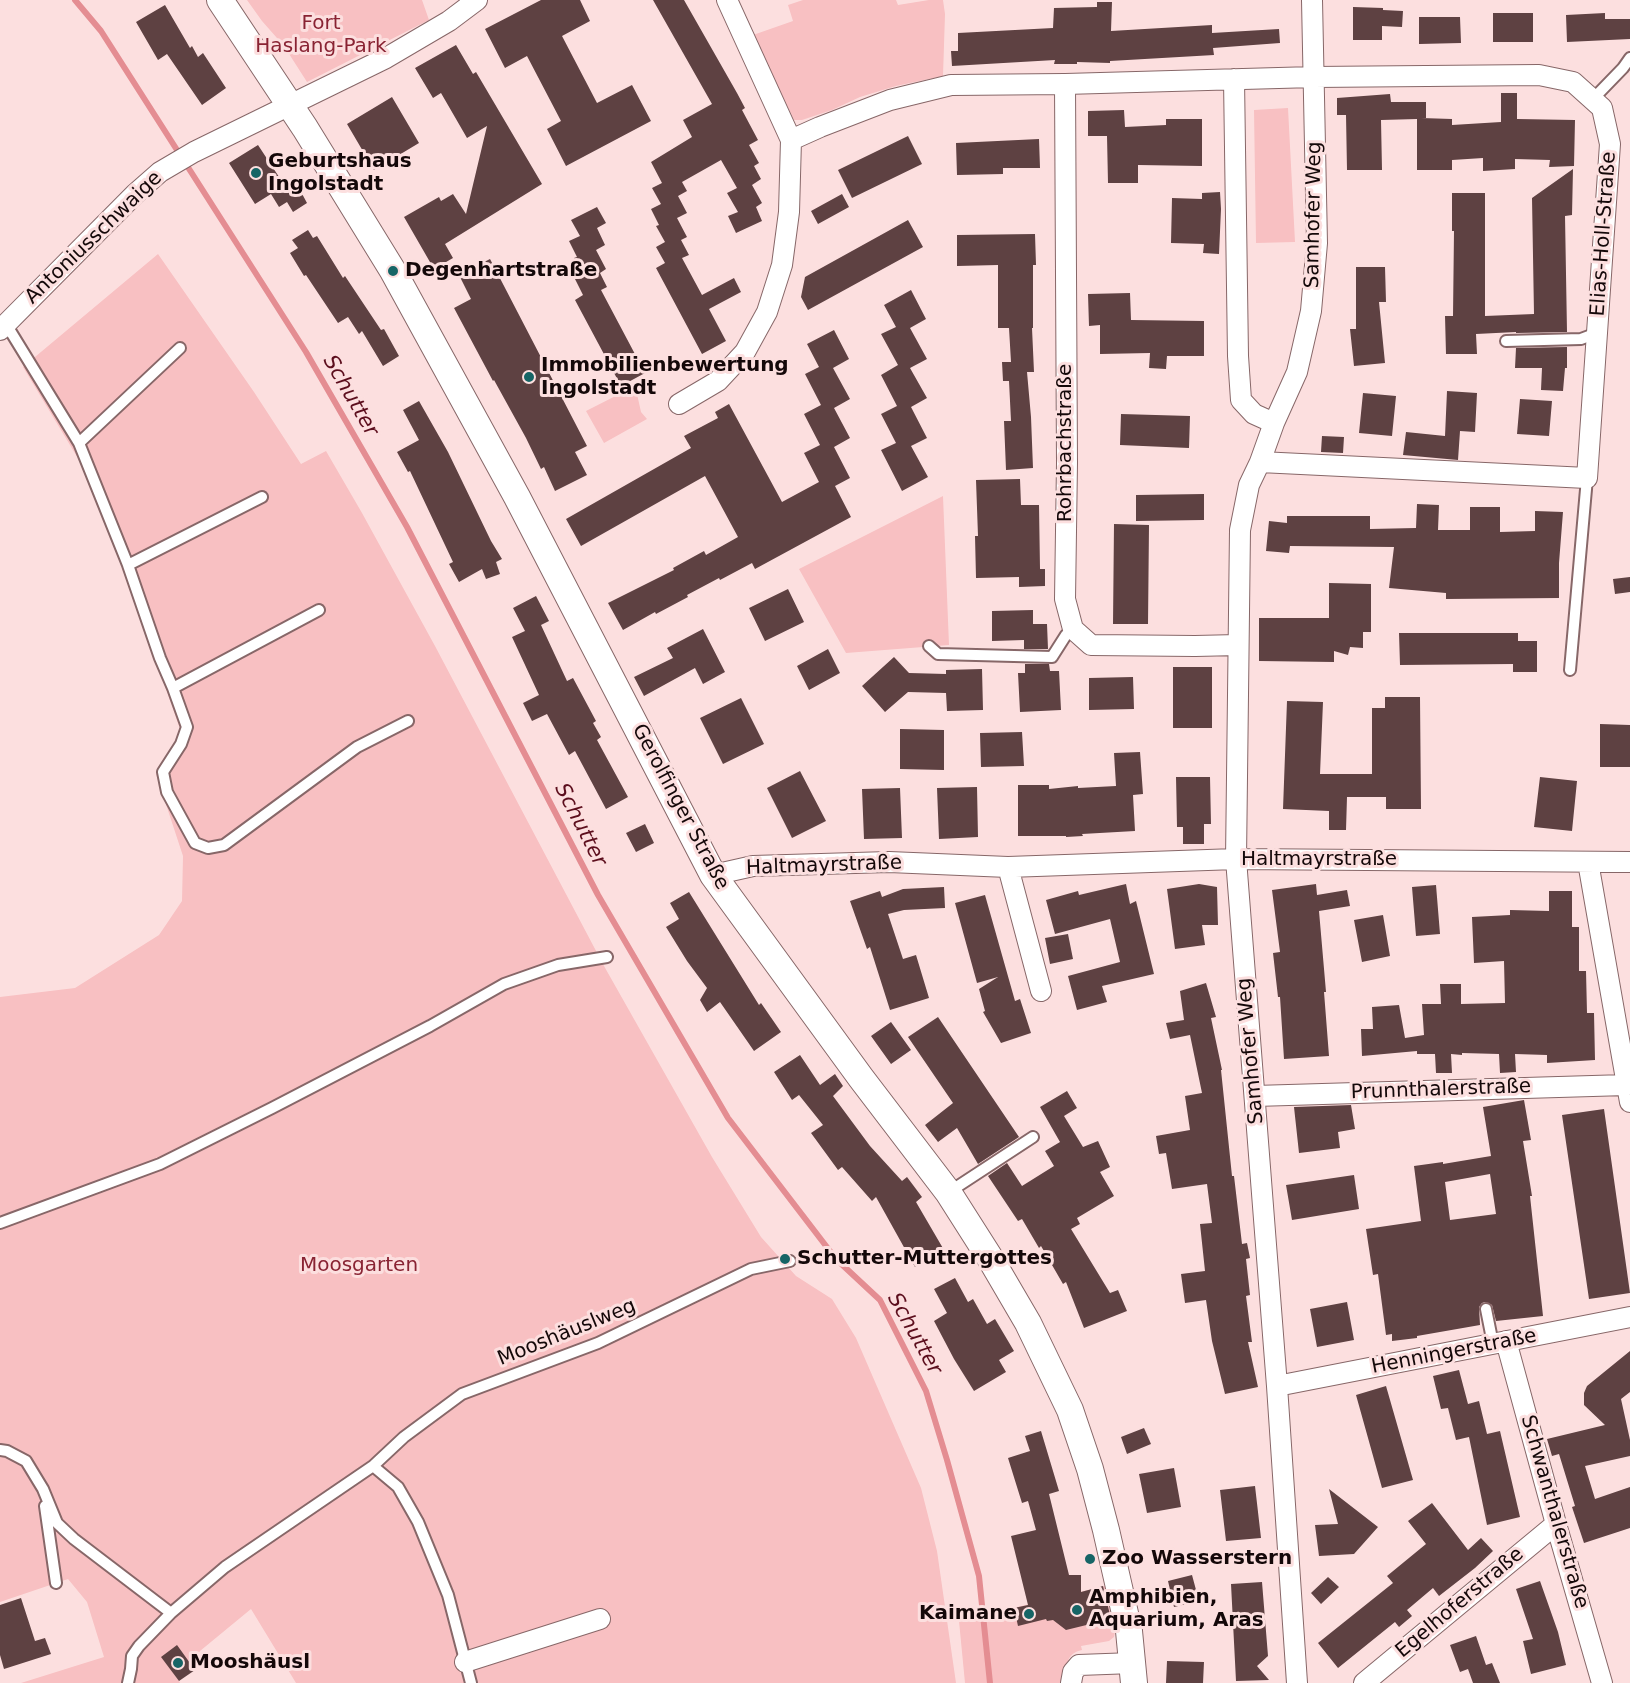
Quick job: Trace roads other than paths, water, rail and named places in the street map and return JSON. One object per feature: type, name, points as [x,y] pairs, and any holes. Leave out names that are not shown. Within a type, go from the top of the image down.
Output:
[{"type":"street","name":"Gerolfinger Straße","points":[[220,0],[290,106],[393,271],[517,497],[713,875],[861,1078],[948,1192],[990,1257],[1028,1323],[1070,1410],[1090,1469],[1129,1632],[1133,1673]]},
{"type":"street","points":[[290,106],[386,58],[449,21],[477,0]]},
{"type":"street","points":[[679,404],[718,381],[745,352],[767,312],[785,249],[789,212],[791,140],[727,0]]},
{"type":"street","name":"Samhofer Weg","points":[[1297,1683],[1277,1386],[1236,859],[1240,530],[1249,485],[1297,372],[1311,310],[1317,243],[1312,0]]},
{"type":"street","name":"Elias-Holl-Straße","points":[[1314,77],[1539,75],[1573,82],[1602,108],[1610,144],[1587,478]]},
{"type":"street","points":[[791,140],[890,100],[951,85],[1314,77]]},
{"type":"street","points":[[1234,79],[1238,356],[1241,400],[1254,414],[1274,423]]},
{"type":"street","name":"Rohrbachstraße","points":[[1065,84],[1067,464],[1065,599],[1073,629]]},
{"type":"street","name":"Antoniusschwaige","points":[[3,327],[160,171],[290,106]]},
{"type":"street","points":[[1260,462],[1587,478]]},
{"type":"street","points":[[1073,629],[1091,645],[1239,645]]},
{"type":"street","name":"Haltmayrstraße","points":[[713,875],[753,866],[889,862],[1008,867],[1236,859],[1630,862]]},
{"type":"street","points":[[1588,862],[1628,1094]]},
{"type":"street","points":[[1008,867],[1041,991]]},
{"type":"street","name":"Prunnthalerstraße","points":[[1255,1096],[1628,1094]]},
{"type":"street","name":"Henningerstraße","points":[[1277,1386],[1630,1317]]},
{"type":"street","name":"Schwanthalerstraße","points":[[1500,1342],[1602,1683]]},
{"type":"street","name":"Egelhoferstraße","points":[[1364,1683],[1556,1524]]},
{"type":"street","points":[[465,1662],[600,1619]]},
{"type":"street","points":[[1071,1683],[1073,1672],[1079,1665],[1133,1673]]},
{"type":"lane","points":[[1592,100],[1623,69],[1630,58]]},
{"type":"lane","points":[[3,327],[79,443],[128,566],[187,727],[181,744],[163,772],[167,792],[195,843],[208,848],[224,845],[357,747],[408,721]]},
{"type":"lane","points":[[1506,341],[1581,339],[1597,333]]},
{"type":"lane","points":[[79,443],[180,348]]},
{"type":"lane","name":"Elias-Holl-Straße","points":[[1570,670],[1587,478]]},
{"type":"lane","points":[[128,566],[262,497]]},
{"type":"lane","points":[[173,688],[319,610]]},
{"type":"lane","points":[[929,646],[938,654],[1052,657],[1066,634],[1073,629]]},
{"type":"lane","points":[[0,1223],[160,1164],[393,1045],[504,984],[558,965],[607,957]]},
{"type":"lane","points":[[948,1192],[1033,1137]]},
{"type":"lane","name":"Mooshäuslweg","points":[[128,1683],[132,1656],[138,1646],[171,1613],[225,1567],[373,1466],[404,1437],[462,1394],[598,1343],[751,1269],[790,1260]]},
{"type":"lane","points":[[1486,1309],[1500,1342]]},
{"type":"lane","points":[[0,1450],[7,1451],[26,1461],[43,1490],[57,1523],[74,1539],[171,1613]]},
{"type":"lane","points":[[373,1466],[398,1487],[418,1522],[448,1595],[471,1683]]},
{"type":"lane","points":[[43,1490],[56,1583]]},
{"type":"waterway","name":"Schutter","points":[[75,0],[101,31],[306,352],[407,527],[598,895],[728,1118],[836,1259],[880,1300],[926,1391],[947,1460],[979,1576],[990,1683]]},
{"type":"place","name":"Geburtshaus Ingolstadt","points":[[256,173]]},
{"type":"place","name":"Degenhartstraße","points":[[393,271]]},
{"type":"place","name":"Immobilienbewertung Ingolstadt","points":[[529,377]]},
{"type":"place","name":"Schutter-Muttergottes","points":[[785,1259]]},
{"type":"place","name":"Zoo Wasserstern","points":[[1090,1559]]},
{"type":"place","name":"Amphibien, Aquarium, Aras","points":[[1077,1610]]},
{"type":"place","name":"Kaimane","points":[[1029,1614]]},
{"type":"place","name":"Mooshäusl","points":[[178,1663]]},
{"type":"park label","name":"Fort Haslang-Park","points":[[321,36]]},
{"type":"park label","name":"Moosgarten","points":[[359,1266]]}]
